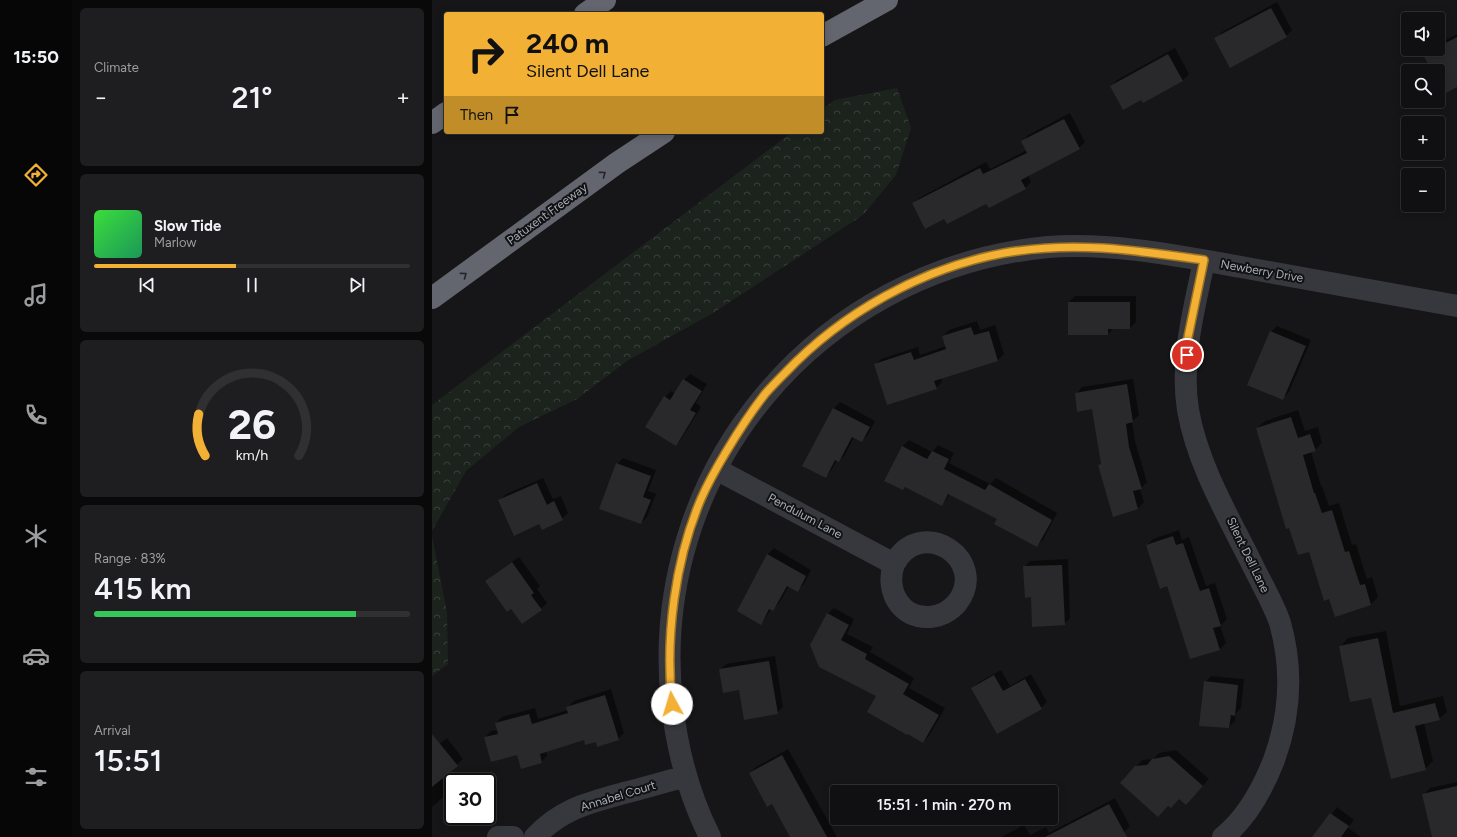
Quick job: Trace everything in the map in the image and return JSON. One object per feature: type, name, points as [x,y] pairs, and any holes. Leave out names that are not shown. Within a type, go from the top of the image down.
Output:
[{"type":"highway","points":[[588,12],[605,0]]},
{"type":"highway","points":[[824,25],[863,0]]},
{"type":"highway","points":[[824,35],[887,0]]},
{"type":"highway","points":[[432,123],[444,114]]},
{"type":"highway","name":"Patuxent Freeway","points":[[432,298],[617,163],[661,134]]},
{"type":"street","name":"Newberry Drive","points":[[710,837],[686,776],[675,728],[670,680],[670,631],[677,581],[688,536],[701,499],[716,468],[741,428],[766,393],[797,360],[835,328],[874,303],[913,283],[960,264],[1004,254],[1049,247],[1125,249],[1204,260],[1457,306]]},
{"type":"street","name":"Silent Dell Lane","points":[[1204,260],[1187,342],[1185,380],[1188,410],[1196,443],[1206,471],[1261,581],[1279,622],[1287,659],[1288,699],[1281,740],[1268,774],[1251,805],[1231,831],[1223,837]]},
{"type":"street","name":"Pendulum Lane","points":[[716,468],[894,564]]},
{"type":"street","name":"Annabel Court","points":[[534,837],[564,814],[582,805],[686,776]]},
{"type":"street","points":[[498,837],[513,837]]},
{"type":"green space","points":[[897,88],[911,128],[896,175],[863,215],[713,313],[627,361],[577,399],[519,427],[466,471],[432,531],[432,405],[789,134],[824,134],[824,108],[835,100]]},
{"type":"green space","points":[[432,536],[447,612],[448,664],[432,676]]},
{"type":"building","points":[[1271,8],[1287,37],[1230,68],[1214,38]]},
{"type":"building","points":[[1457,37],[1457,87],[1445,93],[1445,64],[1428,64],[1424,56],[1445,56],[1445,43]]},
{"type":"building","points":[[1168,54],[1183,81],[1143,103],[1141,100],[1123,110],[1110,86]]},
{"type":"building","points":[[1064,119],[1080,149],[1021,180],[1026,189],[989,208],[986,204],[947,224],[944,219],[925,229],[912,203],[980,168],[983,174],[1027,153],[1021,141]]},
{"type":"building","points":[[1068,302],[1130,302],[1130,329],[1108,329],[1108,335],[1068,335]]},
{"type":"building","points":[[971,327],[974,335],[989,331],[998,361],[934,381],[937,389],[887,405],[874,364],[911,352],[914,360],[946,349],[942,336]]},
{"type":"building","points":[[1270,331],[1306,346],[1283,400],[1247,385]]},
{"type":"building","points":[[683,379],[702,391],[690,410],[696,413],[676,446],[645,427],[664,396],[670,400]]},
{"type":"building","points":[[1127,384],[1133,422],[1126,424],[1129,447],[1142,489],[1133,491],[1138,509],[1113,517],[1098,465],[1101,464],[1092,409],[1077,412],[1075,393]]},
{"type":"building","points":[[833,408],[870,427],[862,442],[852,437],[839,462],[835,460],[826,478],[802,466]]},
{"type":"building","points":[[1291,417],[1298,438],[1310,434],[1316,451],[1303,455],[1314,493],[1322,513],[1332,510],[1345,552],[1349,551],[1360,585],[1365,584],[1371,605],[1335,617],[1329,599],[1324,601],[1309,552],[1298,555],[1289,528],[1286,529],[1256,428]]},
{"type":"building","points":[[902,446],[927,459],[932,451],[949,459],[944,469],[985,490],[989,484],[1052,520],[1037,547],[994,524],[997,519],[948,494],[942,506],[905,487],[903,490],[884,481]]},
{"type":"building","points":[[616,463],[651,476],[643,497],[651,500],[641,524],[599,509]]},
{"type":"building","points":[[537,483],[547,505],[554,501],[563,520],[542,530],[539,524],[514,536],[498,500]]},
{"type":"building","points":[[1173,536],[1176,545],[1183,543],[1200,591],[1209,588],[1221,626],[1213,628],[1220,650],[1190,659],[1167,586],[1160,589],[1146,545]]},
{"type":"building","points":[[767,554],[806,576],[798,592],[787,586],[773,611],[769,609],[761,625],[737,611]]},
{"type":"building","points":[[512,562],[534,593],[531,595],[542,610],[522,624],[511,609],[507,612],[485,581]]},
{"type":"building","points":[[1062,565],[1065,625],[1032,627],[1031,597],[1025,598],[1023,566]]},
{"type":"building","points":[[827,613],[849,625],[841,640],[867,654],[865,659],[909,684],[903,694],[939,715],[923,743],[867,712],[876,696],[819,667],[810,645]]},
{"type":"building","points":[[1378,638],[1393,713],[1435,703],[1440,720],[1415,726],[1426,770],[1391,779],[1371,698],[1350,702],[1339,646]]},
{"type":"building","points":[[769,661],[778,714],[744,720],[739,690],[723,693],[719,669]]},
{"type":"building","points":[[994,675],[1003,691],[1025,679],[1042,709],[997,734],[971,688]]},
{"type":"building","points":[[1204,681],[1238,685],[1235,716],[1231,715],[1229,728],[1199,726]]},
{"type":"building","points":[[605,695],[619,740],[597,747],[596,742],[585,745],[584,740],[540,754],[542,763],[521,769],[517,755],[491,762],[484,737],[498,734],[495,723],[529,714],[532,724],[568,713],[566,707]]},
{"type":"building","points":[[432,734],[458,766],[449,773],[444,773],[444,777],[432,787]]},
{"type":"building","points":[[782,755],[827,837],[790,837],[772,804],[767,807],[749,773]]},
{"type":"building","points":[[1169,756],[1203,786],[1186,805],[1179,799],[1171,808],[1168,806],[1158,817],[1120,783],[1135,766],[1147,765],[1152,759]]},
{"type":"building","points":[[1457,786],[1457,837],[1432,837],[1422,794]]},
{"type":"building","points":[[1109,804],[1127,837],[1045,837]]},
{"type":"building","points":[[1330,813],[1349,826],[1341,837],[1312,837]]},
{"type":"route","points":[[672,704],[670,680],[670,631],[677,581],[688,536],[701,499],[716,468],[741,428],[766,393],[797,360],[835,328],[887,296],[913,283],[960,264],[1004,254],[1049,247],[1125,249],[1204,260],[1187,342],[1187,355]]}]
